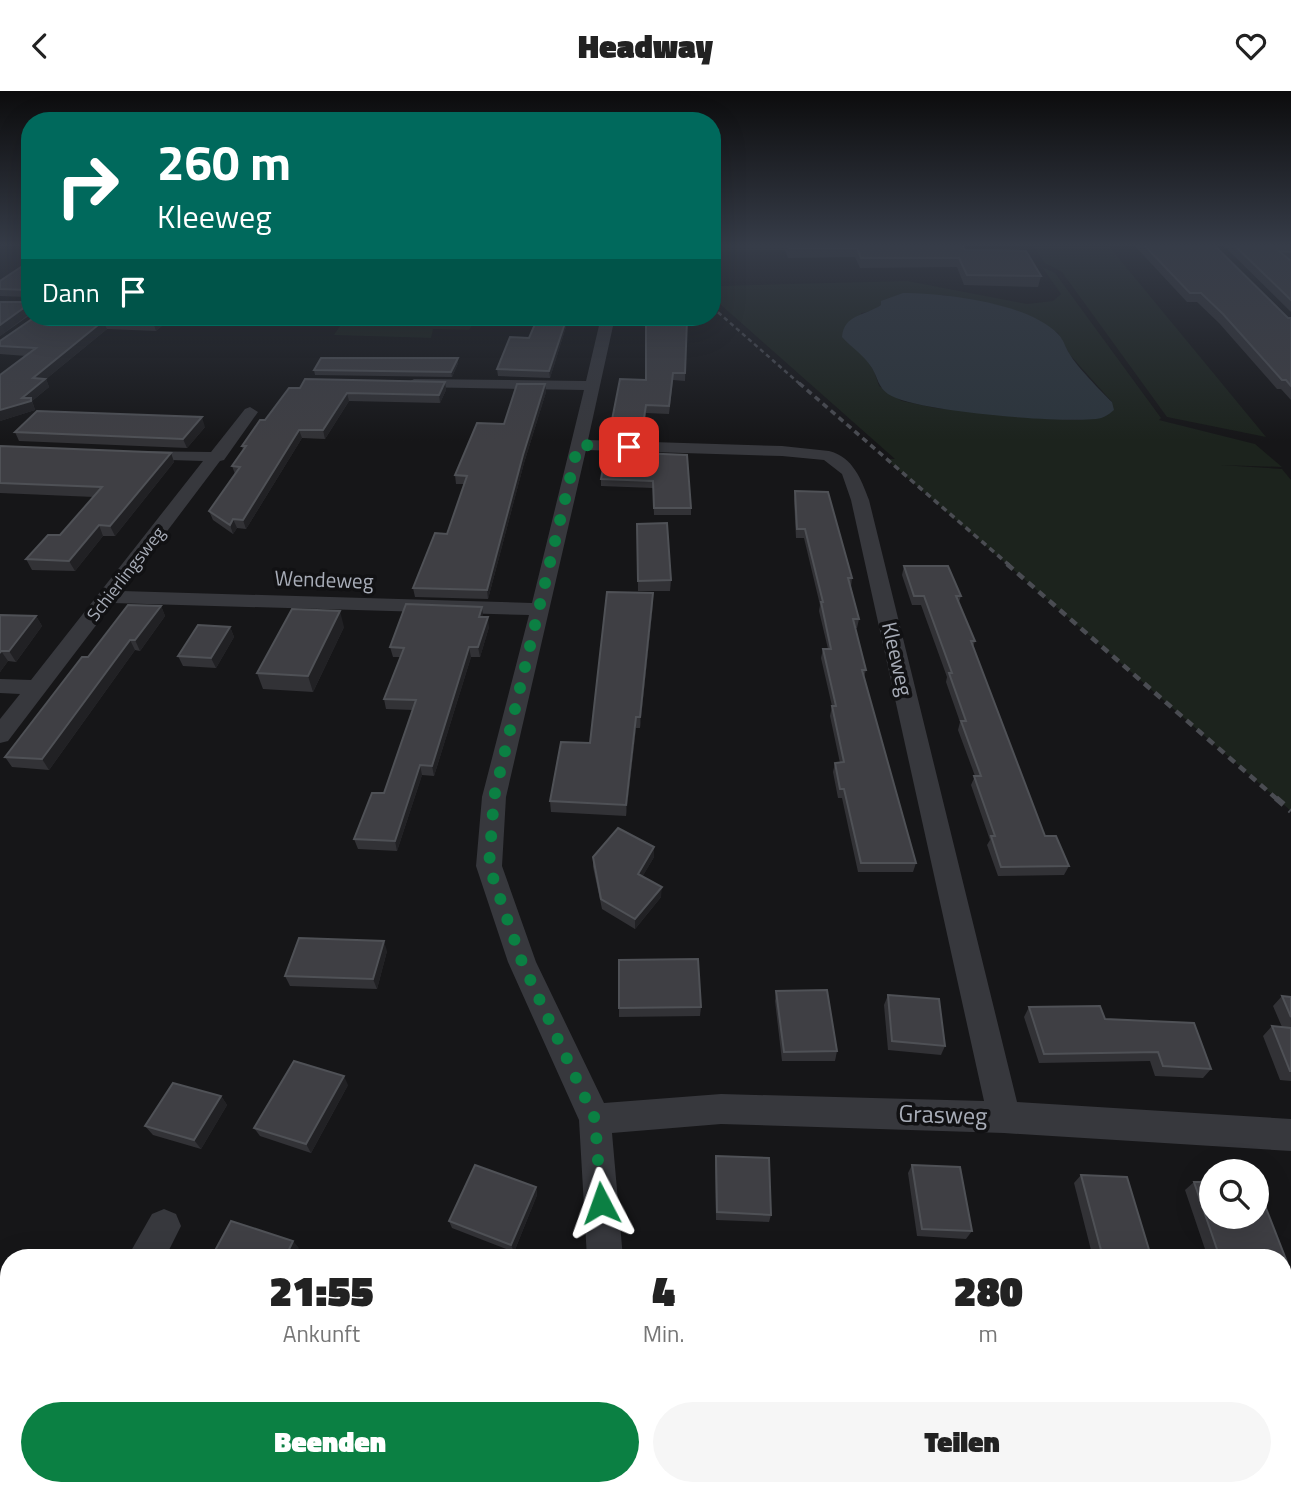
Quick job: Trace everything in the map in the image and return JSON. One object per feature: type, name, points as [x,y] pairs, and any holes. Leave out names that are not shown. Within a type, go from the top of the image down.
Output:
[{"type":"street","points":[[604,1249],[595,1119],[522,962],[489,866],[494,797],[606,326]]},
{"type":"street","points":[[397,383],[592,386]]},
{"type":"street","name":"Schierlingsweg","points":[[0,736],[218,457],[250,412]]},
{"type":"street","name":"Kleeweg","points":[[578,445],[782,451],[829,456],[850,472],[866,527],[1004,1117]]},
{"type":"street","points":[[123,453],[218,457]]},
{"type":"street","name":"Wendeweg","points":[[108,597],[539,609]]},
{"type":"street","points":[[0,686],[38,687]]},
{"type":"street","name":"Grasweg","points":[[595,1119],[721,1109],[1004,1117],[1291,1135]]},
{"type":"street","points":[[150,1249],[164,1226]]},
{"type":"shaded area","points":[[726,310],[875,310],[861,313],[863,354],[874,371],[879,386],[902,401],[936,408],[1052,419],[1112,402],[1070,355],[1058,333],[1009,310],[1082,310],[1161,418],[1159,420],[1255,444],[1282,467],[1220,465],[1282,469],[1291,480],[1291,811],[886,459],[895,459]]},
{"type":"shaded area","points":[[874,310],[1013,310],[1045,323],[1060,336],[1077,365],[1112,402],[1114,410],[1096,419],[1022,418],[956,411],[903,400],[885,391],[869,363],[842,337],[847,324]]},
{"type":"shaded area","points":[[1089,310],[1161,310],[1266,437],[1167,417]]},
{"type":"shaded area","points":[[340,326],[472,326],[469,330],[433,329],[431,338],[334,335]]},
{"type":"building","points":[[0,310],[21,310],[21,310],[0,325]]},
{"type":"building","points":[[1218,310],[1279,310],[1291,318],[1291,386],[1286,380],[1282,380]]},
{"type":"building","points":[[22,326],[97,326],[33,378],[45,379],[22,398],[31,398],[31,401],[0,410],[0,375],[36,348],[0,346],[0,341]]},
{"type":"building","points":[[534,326],[564,326],[549,371],[497,369],[510,337],[529,338]]},
{"type":"building","points":[[646,326],[687,326],[685,373],[673,373],[669,406],[646,405],[642,431],[610,430],[620,379],[646,380]]},
{"type":"building","points":[[321,358],[458,358],[451,372],[314,370]]},
{"type":"building","points":[[305,379],[445,382],[439,395],[347,393],[323,430],[299,430],[243,520],[233,519],[230,525],[209,511],[240,467],[232,466],[246,446],[242,446],[260,420],[265,420],[289,388],[300,388]]},
{"type":"building","points":[[517,384],[545,384],[487,590],[413,588],[435,533],[447,534],[467,476],[455,475],[477,423],[504,424]]},
{"type":"building","points":[[37,411],[202,417],[183,439],[15,432]]},
{"type":"building","points":[[0,446],[171,453],[110,526],[99,525],[69,561],[26,559],[48,535],[60,535],[102,487],[0,483]]},
{"type":"building","points":[[607,447],[639,448],[638,453],[687,455],[691,508],[654,508],[653,481],[601,479]]},
{"type":"building","points":[[795,491],[828,492],[852,578],[848,578],[859,619],[853,619],[866,670],[862,670],[916,863],[861,863],[844,789],[840,789],[835,763],[844,762],[832,706],[836,706],[823,649],[831,649],[823,602],[805,529],[797,529]]},
{"type":"building","points":[[667,523],[671,580],[638,581],[637,524]]},
{"type":"building","points":[[904,566],[948,566],[961,596],[956,596],[975,641],[971,641],[1045,836],[1056,836],[1069,866],[1001,867],[991,836],[995,836],[974,776],[981,776],[961,721],[966,721],[949,673],[952,673],[924,596],[914,596]]},
{"type":"building","points":[[607,592],[653,593],[640,717],[636,717],[626,805],[550,801],[561,742],[590,743]]},
{"type":"building","points":[[406,604],[482,607],[479,617],[488,617],[478,647],[469,647],[432,766],[420,765],[395,841],[354,839],[372,793],[384,793],[416,700],[384,699],[404,648],[390,647]]},
{"type":"building","points":[[128,605],[161,606],[135,640],[130,640],[42,759],[5,757],[82,657],[88,657]]},
{"type":"building","points":[[292,609],[340,611],[308,676],[257,673]]},
{"type":"building","points":[[0,615],[36,616],[9,651],[0,653]]},
{"type":"building","points":[[198,625],[230,627],[211,658],[178,656]]},
{"type":"building","points":[[618,828],[654,847],[638,874],[662,887],[635,919],[601,899],[593,857]]},
{"type":"building","points":[[299,938],[384,941],[373,979],[285,976]]},
{"type":"building","points":[[698,959],[701,1007],[619,1008],[619,960]]},
{"type":"building","points":[[827,990],[837,1051],[784,1052],[776,991]]},
{"type":"building","points":[[888,995],[939,999],[945,1046],[892,1041]]},
{"type":"building","points":[[1282,996],[1291,997],[1291,1017]]},
{"type":"building","points":[[1100,1006],[1105,1019],[1194,1023],[1211,1069],[1163,1066],[1158,1052],[1044,1054],[1029,1007]]},
{"type":"building","points":[[1272,1026],[1291,1028],[1291,1071],[1290,1071]]},
{"type":"building","points":[[294,1061],[344,1076],[306,1144],[254,1128]]},
{"type":"building","points":[[173,1083],[221,1096],[194,1140],[145,1126]]},
{"type":"building","points":[[716,1156],[769,1158],[771,1215],[717,1212]]},
{"type":"building","points":[[475,1165],[536,1187],[511,1245],[449,1221]]},
{"type":"building","points":[[912,1165],[960,1167],[972,1231],[922,1229]]},
{"type":"building","points":[[1081,1175],[1127,1177],[1149,1249],[1101,1249]]},
{"type":"building","points":[[1194,1182],[1199,1182],[1199,1197]]},
{"type":"building","points":[[1269,1216],[1282,1249],[1217,1249],[1210,1229],[1269,1229]]},
{"type":"building","points":[[231,1221],[293,1241],[289,1249],[216,1249]]},
{"type":"railway","points":[[721,315],[801,385]]},
{"type":"railway","points":[[799,383],[1009,565]]},
{"type":"railway","points":[[1007,564],[1278,800]]},
{"type":"railway","points":[[1276,798],[1291,811]]},
{"type":"route","points":[[601,1203],[595,1119],[522,962],[489,866],[494,797],[554,555],[578,445],[629,447]]}]
